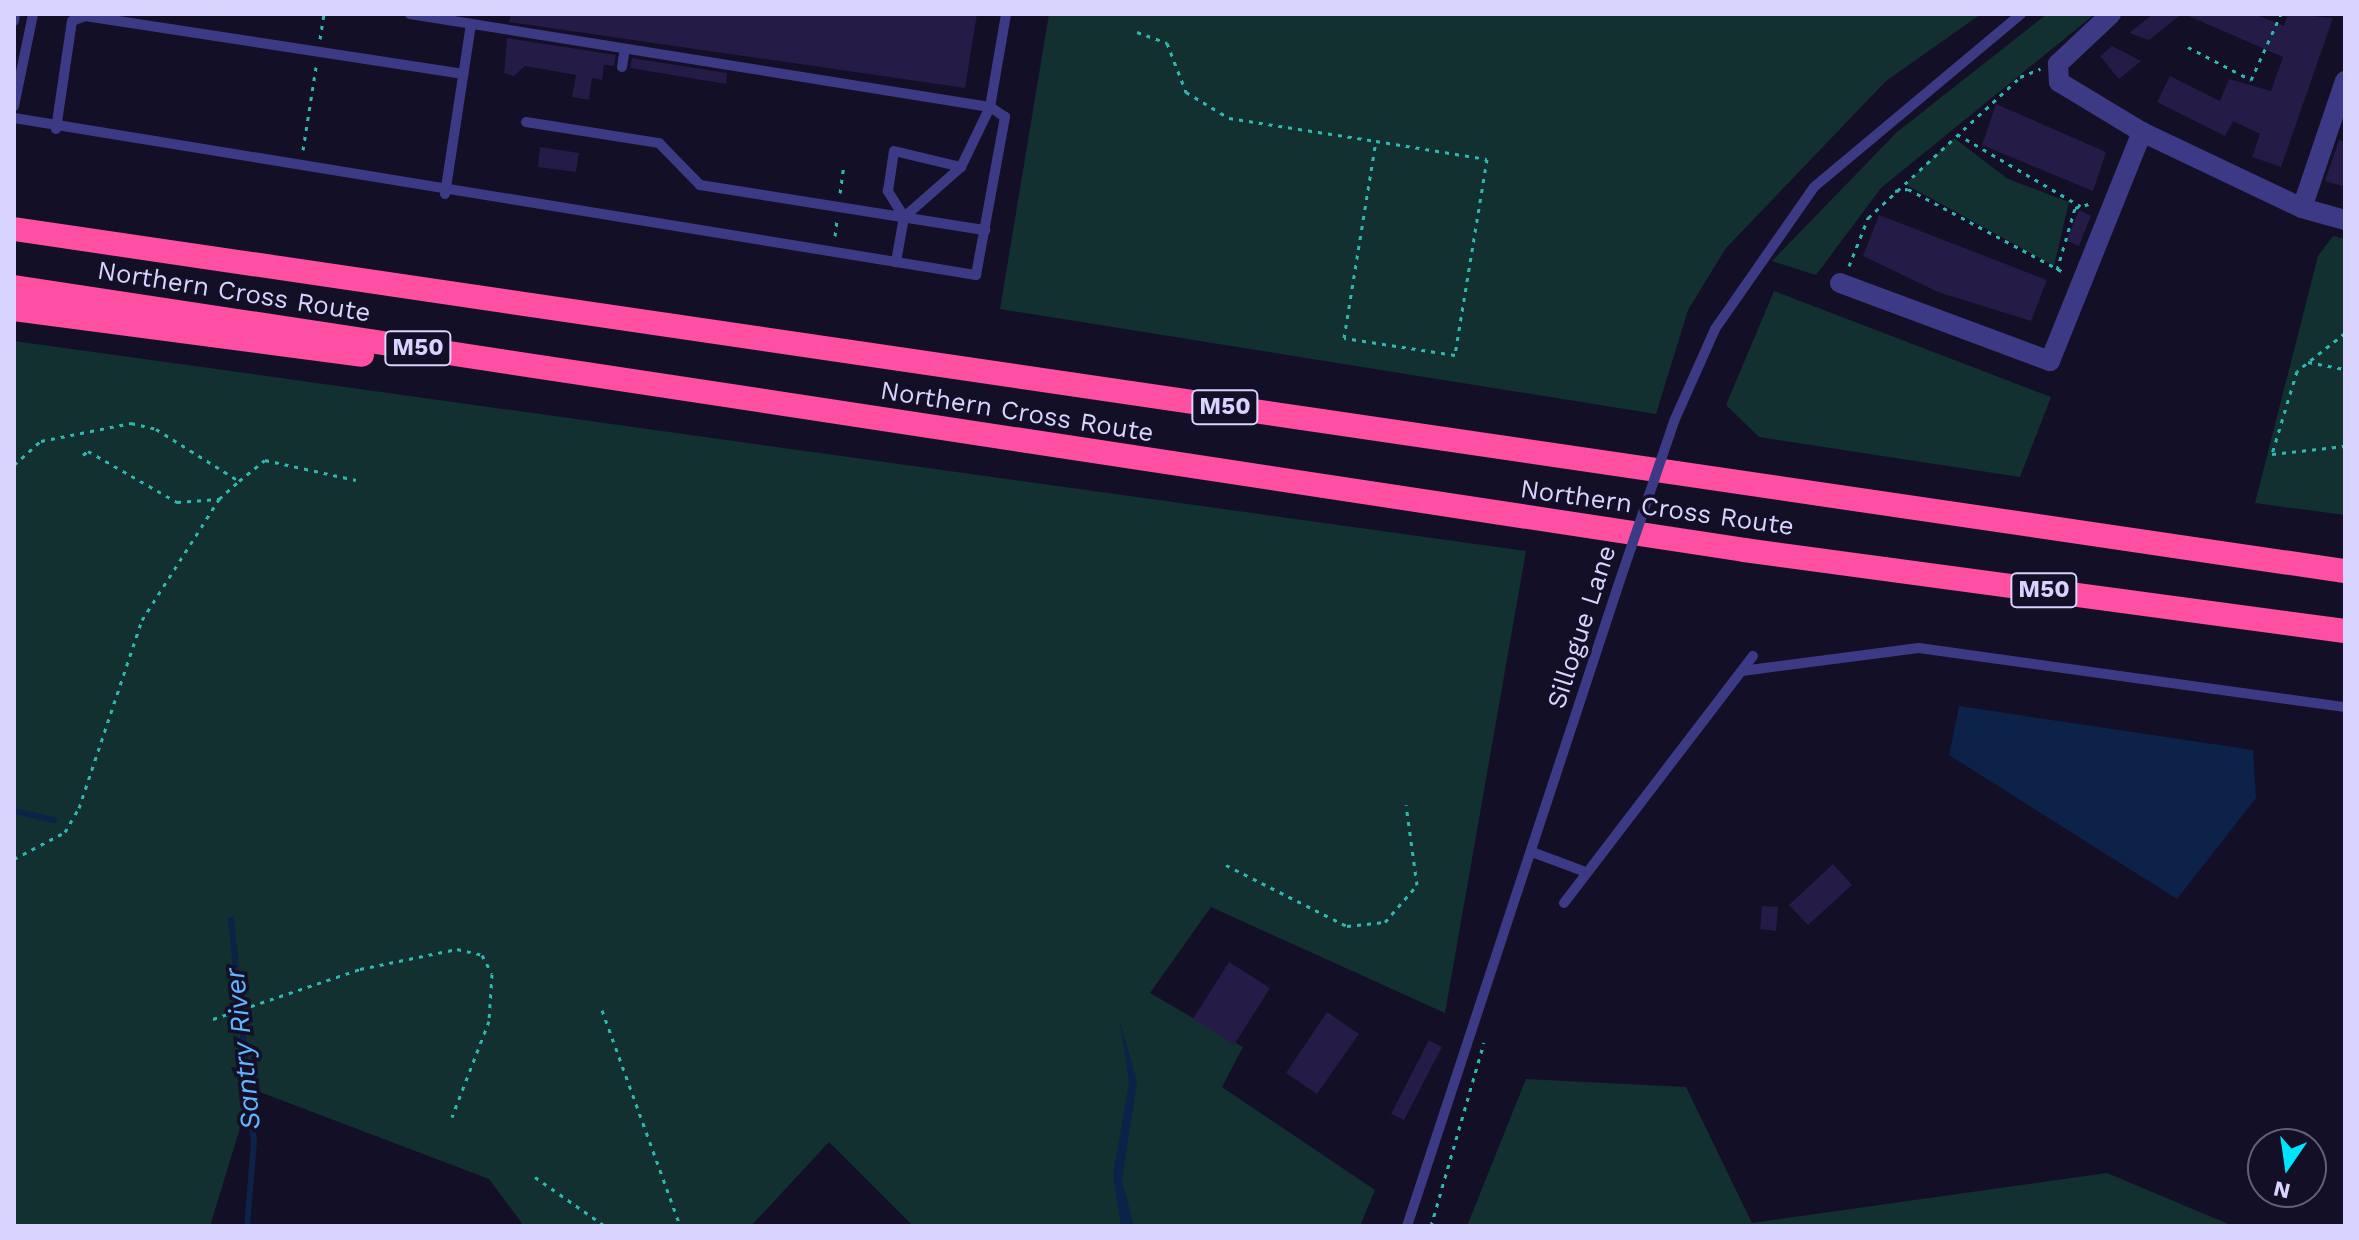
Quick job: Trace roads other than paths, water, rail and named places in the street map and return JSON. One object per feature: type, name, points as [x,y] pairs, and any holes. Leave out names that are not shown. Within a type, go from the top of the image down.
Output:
[{"type":"highway","name":"Northern Cross Route","points":[[14,227],[105,244],[2345,571]]},
{"type":"highway","name":"Northern Cross Route","points":[[14,287],[821,411],[2345,631]]},
{"type":"highway","points":[[14,309],[821,411]]},
{"type":"street","points":[[2111,14],[2059,73],[2142,132],[2302,208],[2345,220]]},
{"type":"street","points":[[2302,208],[2338,118],[2345,81]]},
{"type":"street","points":[[1840,283],[2050,361],[2142,132]]},
{"type":"lane","points":[[14,21],[15,14]]},
{"type":"lane","points":[[14,106],[33,14]]},
{"type":"lane","points":[[14,118],[56,129],[445,194],[976,275],[1005,117],[990,107],[410,14]]},
{"type":"lane","points":[[896,262],[904,217],[961,167],[990,107],[1006,14]]},
{"type":"lane","name":"Sillogue Lane","points":[[1407,1226],[1675,419],[1715,329],[1814,187],[2021,14]]},
{"type":"lane","points":[[56,129],[72,21],[115,20],[464,74]]},
{"type":"lane","points":[[445,194],[471,24]]},
{"type":"lane","points":[[622,67],[625,49]]},
{"type":"lane","points":[[526,122],[659,143],[700,185],[985,230]]},
{"type":"lane","points":[[904,217],[888,191],[894,151],[961,167]]},
{"type":"lane","points":[[1742,671],[1919,648],[2345,707]]},
{"type":"lane","points":[[1564,903],[1583,871],[1753,656]]},
{"type":"lane","points":[[1532,852],[1583,871]]},
{"type":"water","points":[[1959,706],[2253,750],[2256,798],[2177,899],[1949,755]]},
{"type":"water","points":[[1120,1021],[1137,1082],[1122,1180],[1134,1226],[1121,1226],[1113,1175],[1129,1083]]},
{"type":"waterway","name":"Santry River","points":[[14,811],[54,820]]},
{"type":"waterway","name":"Santry River","points":[[231,920],[254,1141],[247,1226]]}]
